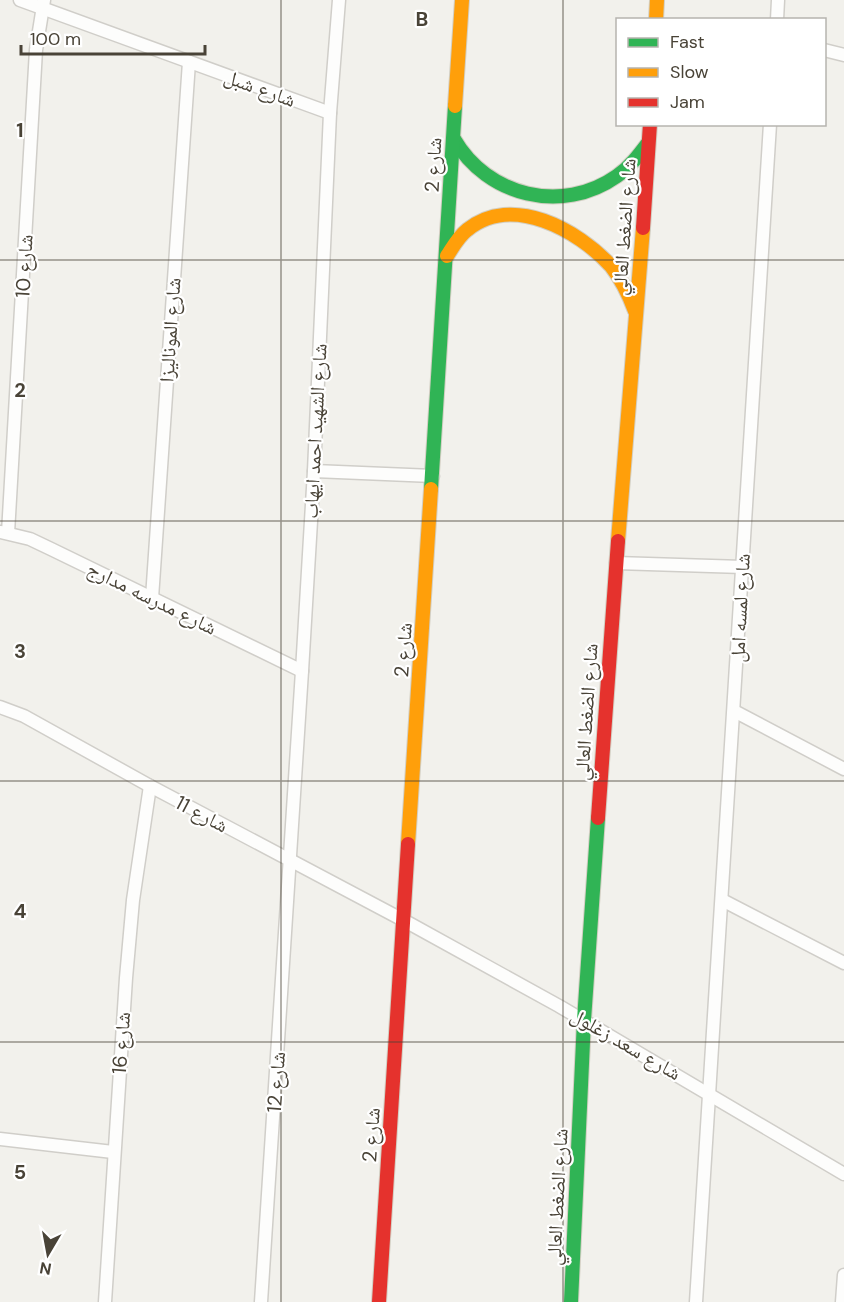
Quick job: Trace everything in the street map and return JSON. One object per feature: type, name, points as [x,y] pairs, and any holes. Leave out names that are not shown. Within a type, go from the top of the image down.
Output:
[{"type":"street","name":"شارع شبل","points":[[21,0],[44,4],[189,62],[330,113]]},
{"type":"street","name":"شارع الشهيد احمد ايهاب","points":[[290,861],[314,471],[330,113],[339,0]]},
{"type":"street","name":"شارع 2","points":[[379,1302],[462,0]]},
{"type":"street","points":[[656,18],[657,0]]},
{"type":"street","points":[[777,18],[778,0]]},
{"type":"street","name":"شارع 10","points":[[4,533],[36,50],[44,4]]},
{"type":"street","points":[[826,50],[844,55]]},
{"type":"street","name":"شارع الموناليزا","points":[[152,598],[189,62]]},
{"type":"street","name":"شارع الضغط العالي","points":[[571,1302],[584,1020],[650,126]]},
{"type":"street","name":"شارع لمسه امل","points":[[696,1302],[770,126]]},
{"type":"street","points":[[454,139],[463,154],[489,178],[505,187],[522,192],[556,196],[589,192],[604,186],[630,167],[649,141]]},
{"type":"street","points":[[447,257],[462,235],[482,221],[506,215],[546,222],[581,239],[612,266],[633,301],[637,321]]},
{"type":"street","points":[[314,471],[433,476]]},
{"type":"street","name":"شارع مدرسه مدارج","points":[[4,533],[30,539],[302,671]]},
{"type":"street","points":[[616,563],[743,567]]},
{"type":"street","name":"شارع 11","points":[[0,707],[24,716],[150,786],[405,921]]},
{"type":"street","points":[[734,711],[844,769]]},
{"type":"street","name":"شارع 16","points":[[105,1302],[113,1152],[133,900],[150,786]]},
{"type":"street","name":"شارع 12","points":[[261,1302],[290,861]]},
{"type":"street","points":[[722,900],[844,963]]},
{"type":"street","name":"شارع سعد زغلول","points":[[405,921],[584,1020],[844,1174]]},
{"type":"street","points":[[0,1139],[113,1152]]},
{"type":"street","points":[[842,1302],[844,1275]]},
{"type":"traffic: fast","points":[[431,489],[455,106]]},
{"type":"traffic: fast","points":[[454,139],[468,159],[486,174],[506,186],[527,194],[550,196],[573,195],[596,188],[622,172],[648,143]]},
{"type":"traffic: fast","points":[[571,1302],[584,1020],[598,818]]},
{"type":"traffic: slow","points":[[455,106],[462,0]]},
{"type":"traffic: slow","points":[[656,18],[657,0]]},
{"type":"traffic: slow","points":[[447,256],[467,230],[485,219],[504,215],[524,216],[544,221],[581,240],[611,266],[625,288],[635,311]]},
{"type":"traffic: slow","points":[[618,541],[643,228]]},
{"type":"traffic: slow","points":[[408,844],[431,489]]},
{"type":"traffic: jam","points":[[643,228],[650,126]]},
{"type":"traffic: jam","points":[[598,818],[618,541]]},
{"type":"traffic: jam","points":[[379,1302],[408,844]]}]
